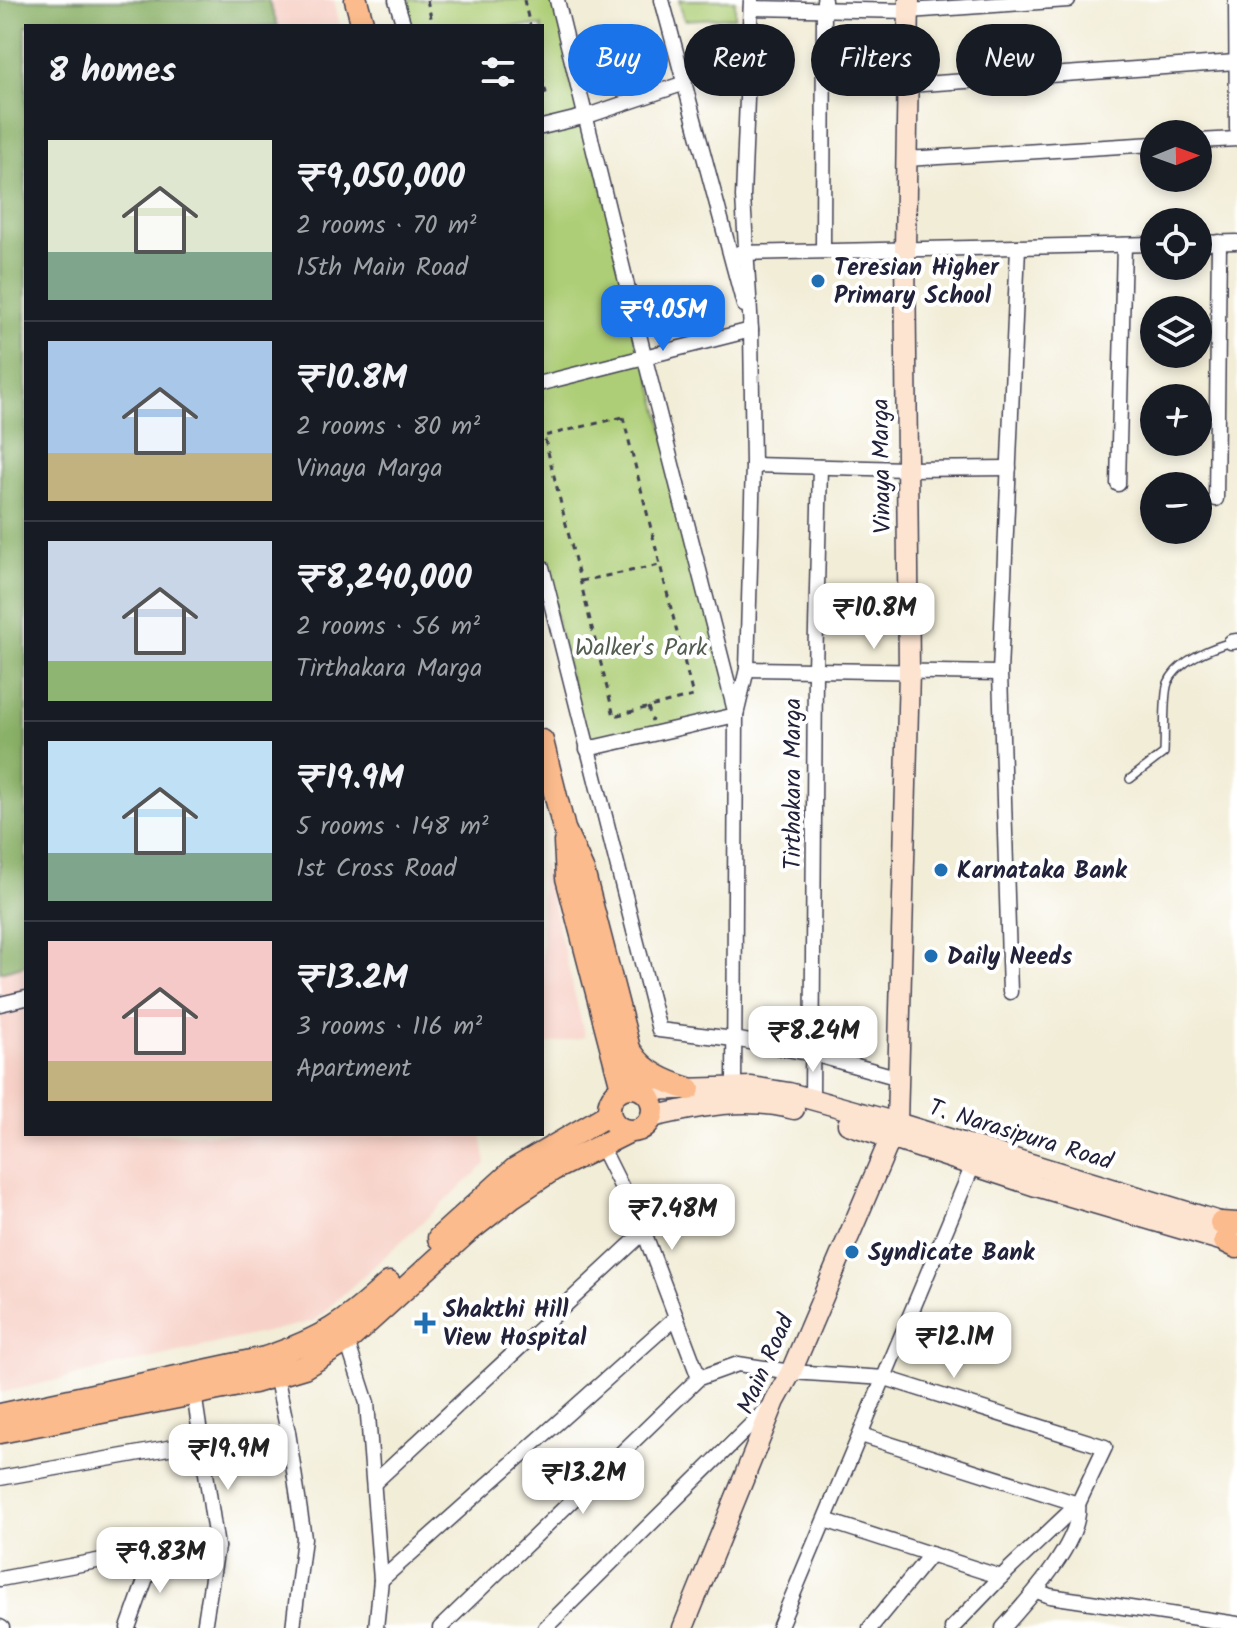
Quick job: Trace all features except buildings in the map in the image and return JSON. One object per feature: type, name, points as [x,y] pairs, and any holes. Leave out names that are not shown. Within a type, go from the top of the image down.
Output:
[{"type":"main road","points":[[356,0],[362,24]]},
{"type":"main road","points":[[544,749],[564,829],[583,871],[629,1049],[635,1088]]},
{"type":"main road","points":[[564,829],[567,878],[607,1035],[610,1079],[606,1093],[588,1120],[574,1134]]},
{"type":"main road","points":[[0,1415],[280,1353],[338,1327],[384,1297],[513,1196],[552,1170],[630,1131],[644,1128],[652,1117],[653,1102],[635,1088],[607,1035]]},
{"type":"main road","points":[[629,1049],[638,1062],[654,1075],[689,1089]]},
{"type":"main road","points":[[630,1131],[617,1126],[609,1114],[611,1099],[635,1088]]},
{"type":"main road","points":[[0,1432],[194,1393],[304,1367],[347,1341],[384,1297],[515,1169],[609,1114]]},
{"type":"street","points":[[396,0],[403,24]]},
{"type":"street","points":[[557,0],[736,715]]},
{"type":"street","points":[[662,0],[684,79]]},
{"type":"street","points":[[734,1087],[736,715],[747,669],[753,465],[751,330],[743,197],[751,4],[909,6],[1068,0]]},
{"type":"street","points":[[1236,0],[1237,129]]},
{"type":"street","points":[[823,251],[824,4]]},
{"type":"street","points":[[940,83],[1236,62]]},
{"type":"street","points":[[544,127],[587,116],[684,83]]},
{"type":"street","points":[[688,96],[751,330]]},
{"type":"street","name":"Vinaya Marga","points":[[894,1130],[899,1078],[909,671],[905,249],[908,96]]},
{"type":"street","points":[[1212,140],[1237,139]]},
{"type":"street","points":[[906,159],[1140,145]]},
{"type":"street","points":[[1212,242],[1237,242]]},
{"type":"street","points":[[1216,499],[1219,242]]},
{"type":"street","points":[[729,254],[1140,244]]},
{"type":"street","points":[[1118,484],[1124,245]]},
{"type":"street","points":[[1010,992],[1000,673],[1018,247]]},
{"type":"street","points":[[544,383],[751,330]]},
{"type":"street","points":[[753,465],[1009,468]]},
{"type":"street","name":"Tirthakara Marga","points":[[812,1100],[815,669],[820,467]]},
{"type":"street","points":[[544,575],[659,1030],[734,1039],[813,1054],[899,1078]]},
{"type":"street","points":[[747,669],[1000,673]]},
{"type":"street","points":[[587,749],[736,715]]},
{"type":"street","points":[[0,1004],[24,998]]},
{"type":"street","name":"T. Narasipura Road","points":[[635,1088],[734,1087],[772,1090],[812,1100],[894,1130],[1232,1235]]},
{"type":"street","name":"T. Narasipura Road","points":[[652,1117],[692,1108],[754,1102],[779,1105],[894,1130],[973,1165],[1036,1186],[1232,1235]]},
{"type":"street","name":"Main Road","points":[[683,1628],[775,1401],[791,1372],[894,1130]]},
{"type":"street","points":[[601,1146],[644,1232],[699,1378]]},
{"type":"street","points":[[779,1628],[973,1165]]},
{"type":"street","points":[[374,1483],[644,1232]]},
{"type":"street","points":[[381,1580],[676,1317]]},
{"type":"street","points":[[347,1341],[367,1403],[381,1580],[376,1628]]},
{"type":"street","points":[[440,1628],[699,1378],[738,1364],[791,1372],[885,1378],[1105,1447],[1078,1504],[952,1628]]},
{"type":"street","points":[[276,1375],[304,1538],[293,1628]]},
{"type":"street","points":[[194,1393],[217,1547],[204,1628]]},
{"type":"street","points":[[545,1628],[775,1401]]},
{"type":"street","points":[[861,1435],[1078,1504]]},
{"type":"street","points":[[0,1478],[202,1442]]},
{"type":"street","points":[[1003,1628],[1037,1591],[1075,1530],[1078,1504]]},
{"type":"street","points":[[825,1520],[1001,1577]]},
{"type":"street","points":[[0,1579],[156,1550],[217,1547]]},
{"type":"street","points":[[128,1628],[156,1550]]},
{"type":"street","points":[[870,1628],[931,1554]]},
{"type":"street","points":[[1037,1591],[1050,1596],[1237,1624]]},
{"type":"lane","points":[[1130,779],[1164,753],[1167,684],[1175,671],[1211,648],[1234,642]]},
{"type":"path","points":[[427,0],[433,24]]},
{"type":"path","points":[[524,0],[530,24]]},
{"type":"path","points":[[623,417],[660,565],[693,696],[614,716],[544,436],[623,417]]},
{"type":"path","points":[[580,581],[660,565]]},
{"type":"shaded area","points":[[0,0],[334,0],[340,24],[24,24],[24,1136],[481,1136],[486,1164],[314,1321],[0,1393]]},
{"type":"shaded area","points":[[544,867],[585,1037],[544,1045]]},
{"type":"green space","points":[[0,0],[268,0],[277,24],[24,24],[24,966],[0,972]]},
{"type":"green space","name":"Walker's Park","points":[[402,0],[555,0],[568,51],[568,96],[579,96],[736,715],[587,749],[544,569],[544,24],[408,24]]},
{"type":"green space","points":[[679,0],[735,0],[735,17],[684,20]]},
{"type":"place","name":"Teresian Higher Primary School","points":[[818,281]]},
{"type":"place","name":"Karnataka Bank","points":[[941,870]]},
{"type":"place","name":"Daily Needs","points":[[931,956]]},
{"type":"place","name":"Syndicate Bank","points":[[852,1252]]},
{"type":"place","name":"Shakthi Hill View Hospital","points":[[425,1323]]}]
